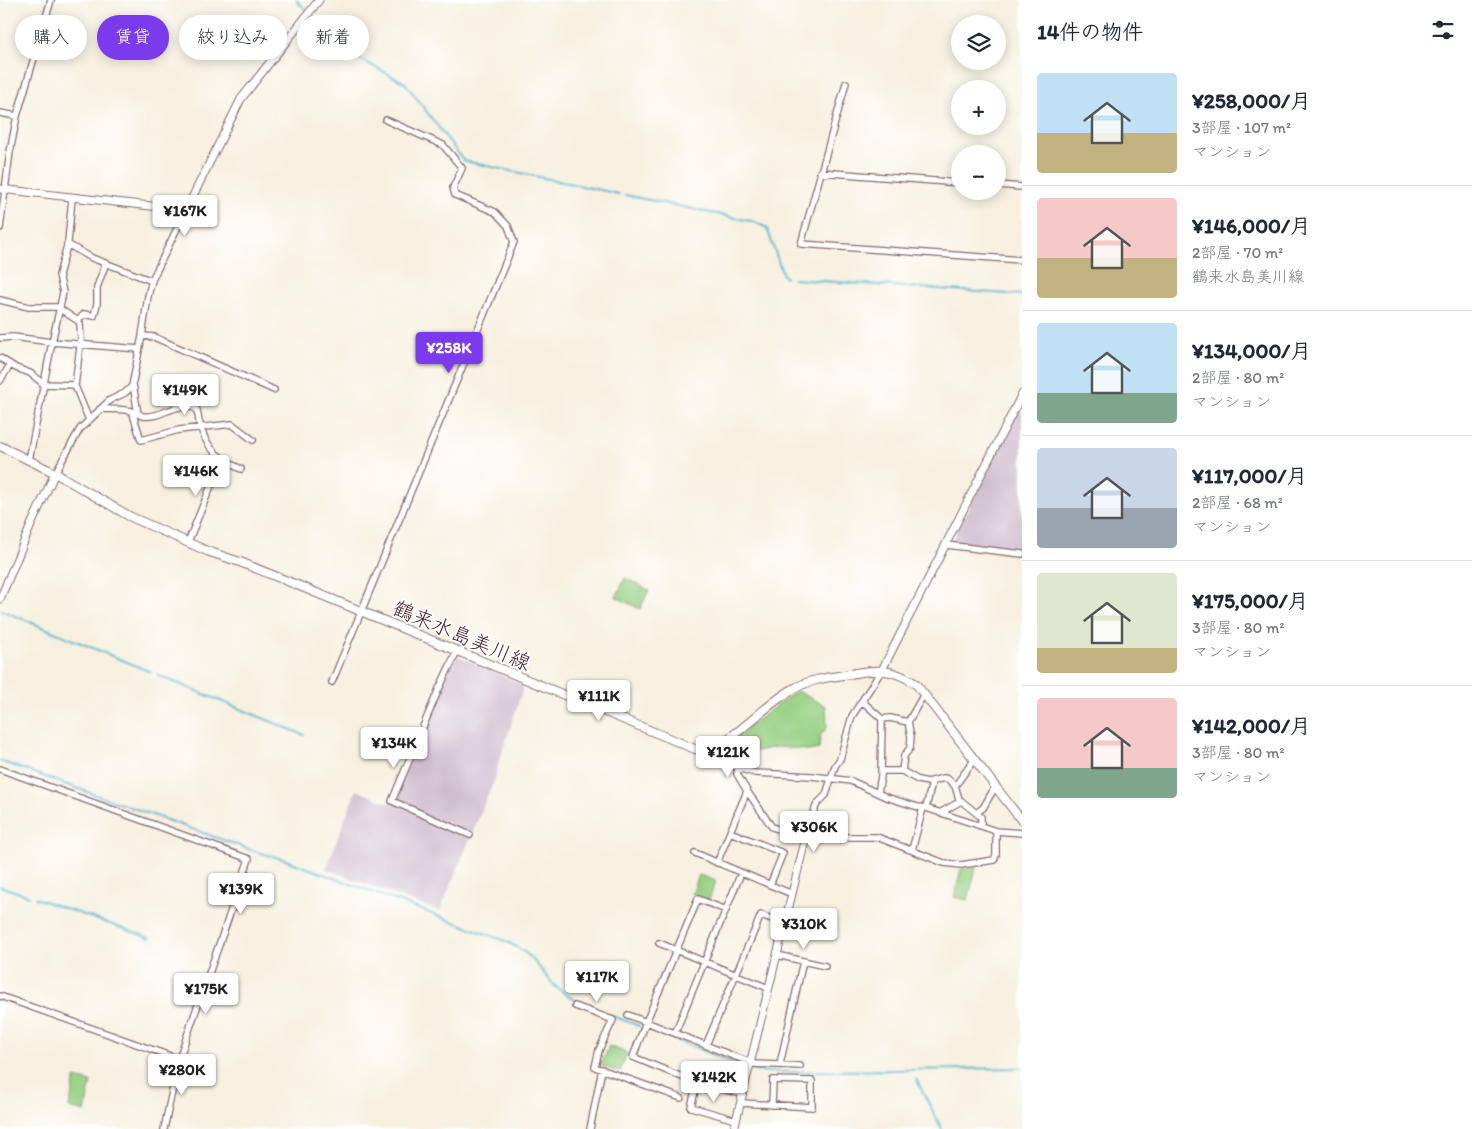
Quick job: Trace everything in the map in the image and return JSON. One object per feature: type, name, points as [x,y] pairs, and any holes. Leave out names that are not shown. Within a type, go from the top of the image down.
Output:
[{"type":"main road","name":"鶴来水島美川線","points":[[0,446],[55,473],[129,516],[188,542],[681,744],[701,750],[708,750]]},
{"type":"main road","points":[[708,750],[732,735],[772,703],[800,686],[826,678],[882,670],[897,673],[916,684],[1022,822]]},
{"type":"street","points":[[0,228],[2,189],[17,116],[50,0]]},
{"type":"street","points":[[138,414],[133,383],[152,281],[241,100],[320,0]]},
{"type":"street","points":[[846,83],[801,244],[1022,260]]},
{"type":"street","points":[[0,113],[17,116]]},
{"type":"street","points":[[332,682],[514,242],[508,226],[495,212],[455,195],[453,188],[462,168],[443,145],[386,120]]},
{"type":"street","points":[[820,172],[951,181]]},
{"type":"street","points":[[1006,186],[1022,187]]},
{"type":"street","points":[[2,189],[186,210]]},
{"type":"street","points":[[29,460],[63,292],[59,275],[67,244],[72,198]]},
{"type":"street","points":[[67,244],[106,263],[152,281]]},
{"type":"street","points":[[78,321],[84,314],[94,316],[97,287],[106,263]]},
{"type":"street","points":[[0,306],[0,300],[29,307],[60,308],[78,321],[81,332],[75,385],[89,420]]},
{"type":"street","points":[[142,336],[154,337],[274,390]]},
{"type":"street","points":[[0,338],[13,337],[139,349]]},
{"type":"street","points":[[0,358],[10,365],[30,373],[44,384],[75,385]]},
{"type":"street","points":[[0,381],[10,365]]},
{"type":"street","points":[[0,599],[34,517],[76,435],[100,409],[110,400],[125,393],[133,383]]},
{"type":"street","points":[[734,1129],[811,818],[818,804],[826,795],[835,766],[840,758],[852,716],[882,670],[1022,394]]},
{"type":"street","points":[[100,409],[132,412],[141,416],[164,413],[177,406],[196,408],[200,427],[214,453],[241,469]]},
{"type":"street","points":[[132,412],[142,440],[174,431],[232,424],[253,440]]},
{"type":"street","points":[[188,542],[222,459]]},
{"type":"street","points":[[946,545],[1022,554]]},
{"type":"street","points":[[457,651],[438,691],[392,801],[470,835]]},
{"type":"street","points":[[902,772],[904,756],[910,748],[911,737],[908,722],[924,694]]},
{"type":"street","points":[[862,701],[882,719],[890,718],[908,722]]},
{"type":"street","points":[[878,793],[881,771],[882,719]]},
{"type":"street","points":[[708,750],[710,756],[755,773],[781,773],[851,781],[878,793],[996,831],[1022,833]]},
{"type":"street","points":[[955,786],[974,760]]},
{"type":"street","points":[[738,768],[737,774],[772,827],[801,837],[877,837],[944,863],[961,865],[994,860],[996,855],[996,831]]},
{"type":"street","points":[[0,769],[249,859],[179,1059],[164,1129]]},
{"type":"street","points":[[881,771],[902,772],[918,780],[932,782],[944,778],[948,780],[955,786],[956,794],[961,801],[980,817],[981,826]]},
{"type":"street","points":[[912,850],[932,782]]},
{"type":"street","points":[[969,822],[975,812],[983,808],[995,787]]},
{"type":"street","points":[[717,863],[747,791]]},
{"type":"street","points":[[940,813],[961,801]]},
{"type":"street","points":[[730,832],[783,853],[770,885]]},
{"type":"street","points":[[695,853],[792,894]]},
{"type":"street","points":[[675,1033],[741,873]]},
{"type":"street","points":[[726,910],[698,898],[633,1057],[697,1083],[743,1094]]},
{"type":"street","points":[[706,1045],[760,915],[784,924]]},
{"type":"street","points":[[659,943],[768,988]]},
{"type":"street","points":[[777,955],[826,966]]},
{"type":"street","points":[[780,1064],[803,961]]},
{"type":"street","points":[[0,996],[179,1059]]},
{"type":"street","points":[[574,1006],[613,1020],[599,1050],[595,1067],[682,1098]]},
{"type":"street","points":[[628,1014],[706,1045],[750,1067],[780,1064],[800,1066]]},
{"type":"street","points":[[590,1129],[602,1069]]},
{"type":"street","points":[[740,1103],[772,1105],[812,1106],[812,1081],[773,1080],[772,1105]]},
{"type":"street","points":[[697,1083],[691,1107],[736,1120]]},
{"type":"shaded area","points":[[1018,410],[1022,412],[1022,551],[951,543]]},
{"type":"shaded area","points":[[456,655],[524,685],[496,776],[440,911],[326,869],[356,790],[391,804]]},
{"type":"green space","points":[[625,578],[649,590],[640,609],[616,597]]},
{"type":"green space","points":[[797,691],[826,706],[827,728],[820,736],[819,749],[808,751],[776,747],[748,753],[728,744],[778,704]]},
{"type":"green space","points":[[976,868],[968,900],[954,897],[961,869]]},
{"type":"green space","points":[[699,875],[716,881],[709,900],[692,894]]},
{"type":"green space","points":[[609,1046],[627,1053],[620,1072],[601,1066]]},
{"type":"green space","points":[[75,1078],[91,1082],[85,1112],[69,1108]]},
{"type":"waterway","points":[[296,0],[306,10]]},
{"type":"waterway","points":[[362,60],[405,83],[464,161],[619,194]]},
{"type":"waterway","points":[[625,195],[755,222],[767,228],[783,275],[786,278]]},
{"type":"waterway","points":[[793,279],[1022,295]]},
{"type":"waterway","points":[[1,610],[151,672]]},
{"type":"waterway","points":[[157,675],[304,735]]},
{"type":"waterway","points":[[0,761],[257,852],[283,859],[503,940],[526,953],[555,986],[564,993],[595,1009],[639,1026]]},
{"type":"waterway","points":[[0,886],[29,896]]},
{"type":"waterway","points":[[35,898],[150,938]]},
{"type":"waterway","points":[[648,1029],[755,1071],[1022,1068]]},
{"type":"waterway","points":[[916,1079],[942,1129]]}]
